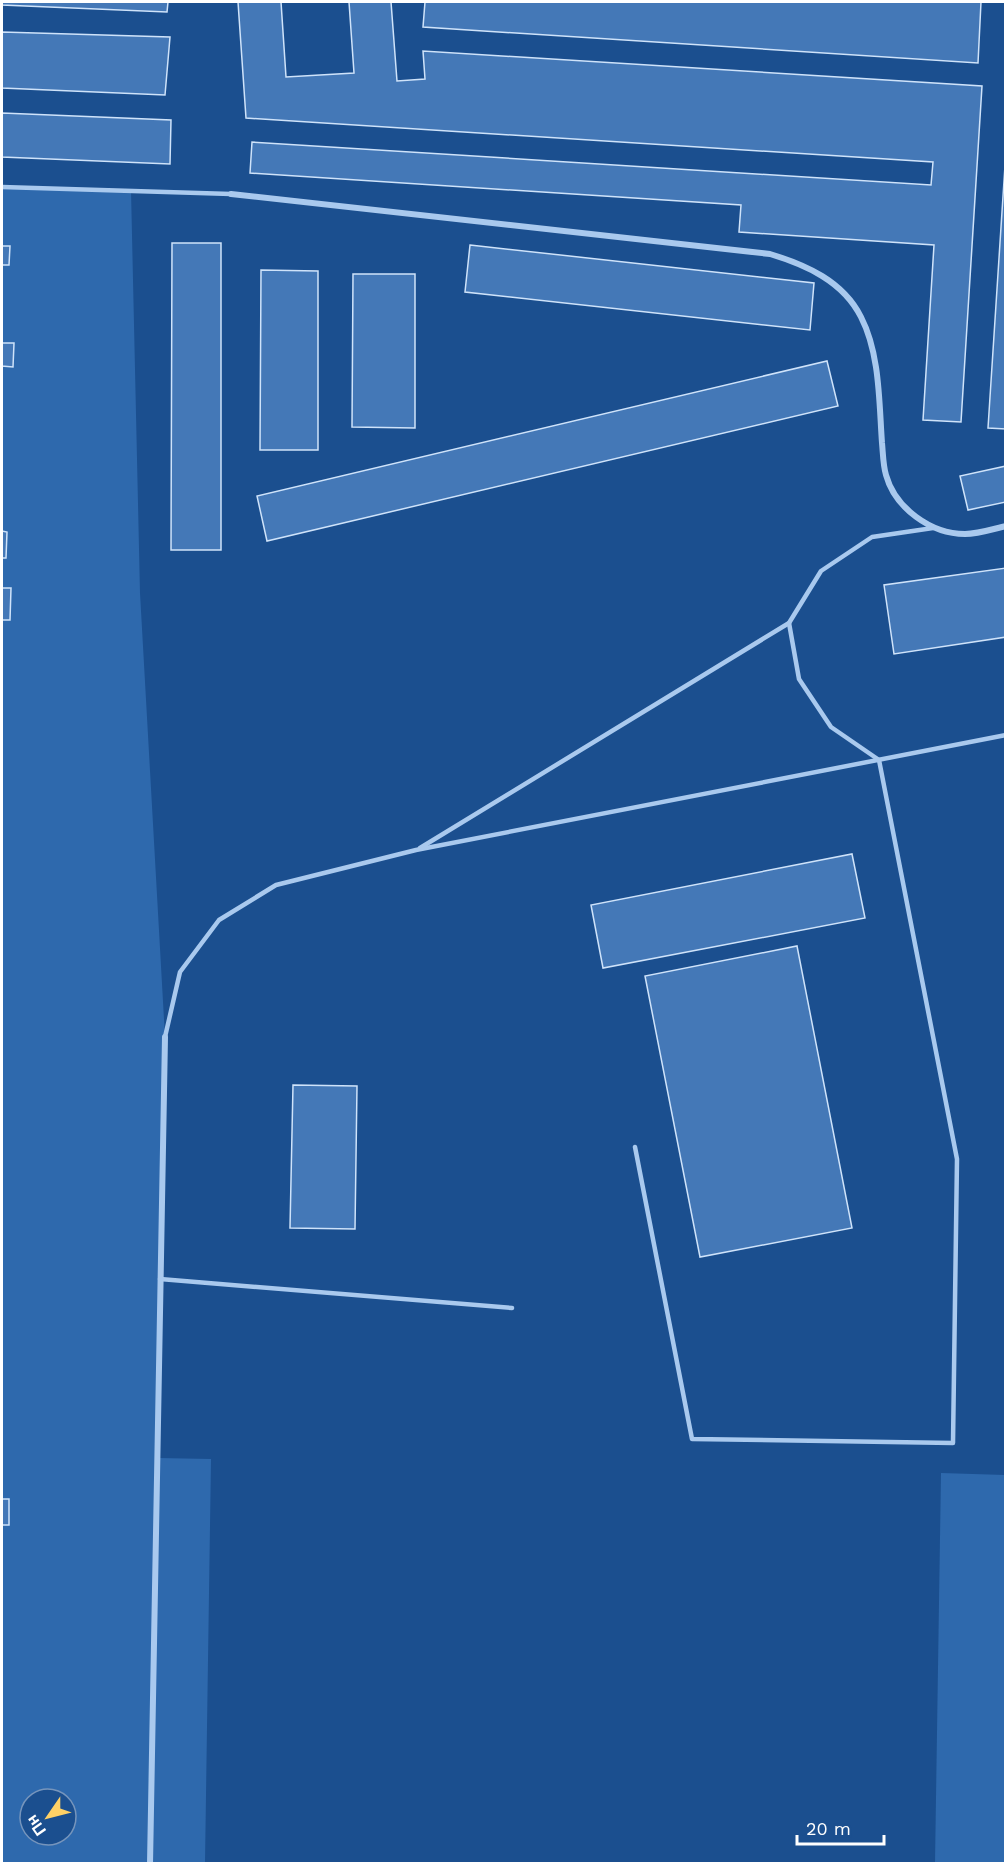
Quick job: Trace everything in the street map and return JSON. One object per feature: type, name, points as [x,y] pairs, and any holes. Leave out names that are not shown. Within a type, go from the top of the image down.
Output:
[{"type":"street","points":[[231,194],[770,254],[798,263],[826,278],[846,296],[861,316],[872,342],[885,474],[895,495],[911,513],[933,528],[967,534],[1005,526]]},
{"type":"street","points":[[150,1863],[165,1037]]},
{"type":"lane","points":[[2,187],[231,194]]},
{"type":"lane","points":[[416,850],[789,623],[821,571],[872,537],[933,528]]},
{"type":"lane","points":[[635,1147],[692,1439],[953,1443],[957,1159],[879,760],[831,727],[799,679],[789,623]]},
{"type":"lane","points":[[165,1037],[180,972],[219,920],[276,885],[416,850],[1005,735]]},
{"type":"lane","points":[[160,1278],[512,1308]]},
{"type":"shaded area","points":[[2,187],[131,190],[140,593],[165,1037],[158,1458],[211,1459],[205,1863],[2,1864]]},
{"type":"shaded area","points":[[941,1473],[1005,1475],[1005,1863],[935,1863]]},
{"type":"building","points":[[2,2],[168,2],[167,12],[2,5]]},
{"type":"building","points":[[238,2],[281,2],[286,77],[354,73],[349,2],[391,2],[397,81],[425,79],[423,51],[982,86],[961,422],[923,420],[934,245],[739,232],[741,205],[250,173],[252,142],[931,185],[933,162],[246,118]]},
{"type":"building","points":[[425,2],[981,2],[978,63],[423,27]]},
{"type":"building","points":[[2,32],[170,37],[165,95],[2,88]]},
{"type":"building","points":[[2,113],[171,120],[170,164],[2,157]]},
{"type":"building","points":[[1006,150],[1006,429],[988,428]]},
{"type":"building","points":[[172,243],[221,243],[221,550],[171,550]]},
{"type":"building","points":[[470,245],[814,283],[810,330],[465,292]]},
{"type":"building","points":[[2,246],[10,246],[9,265],[2,265]]},
{"type":"building","points":[[261,270],[318,271],[318,450],[260,450]]},
{"type":"building","points":[[353,274],[415,274],[415,428],[352,427]]},
{"type":"building","points":[[2,343],[14,343],[13,367],[2,366]]},
{"type":"building","points":[[827,361],[838,406],[267,541],[257,496]]},
{"type":"building","points":[[1006,466],[1006,502],[968,510],[960,476]]},
{"type":"building","points":[[2,531],[7,532],[6,558],[2,558]]},
{"type":"building","points":[[1006,568],[1006,637],[894,654],[884,585]]},
{"type":"building","points":[[2,588],[11,588],[10,620],[2,620]]},
{"type":"building","points":[[852,854],[865,918],[603,968],[591,905]]},
{"type":"building","points":[[797,946],[852,1228],[700,1257],[645,976]]},
{"type":"building","points":[[293,1085],[357,1086],[355,1229],[290,1228]]},
{"type":"building","points":[[2,1499],[9,1499],[9,1525],[2,1525]]}]
